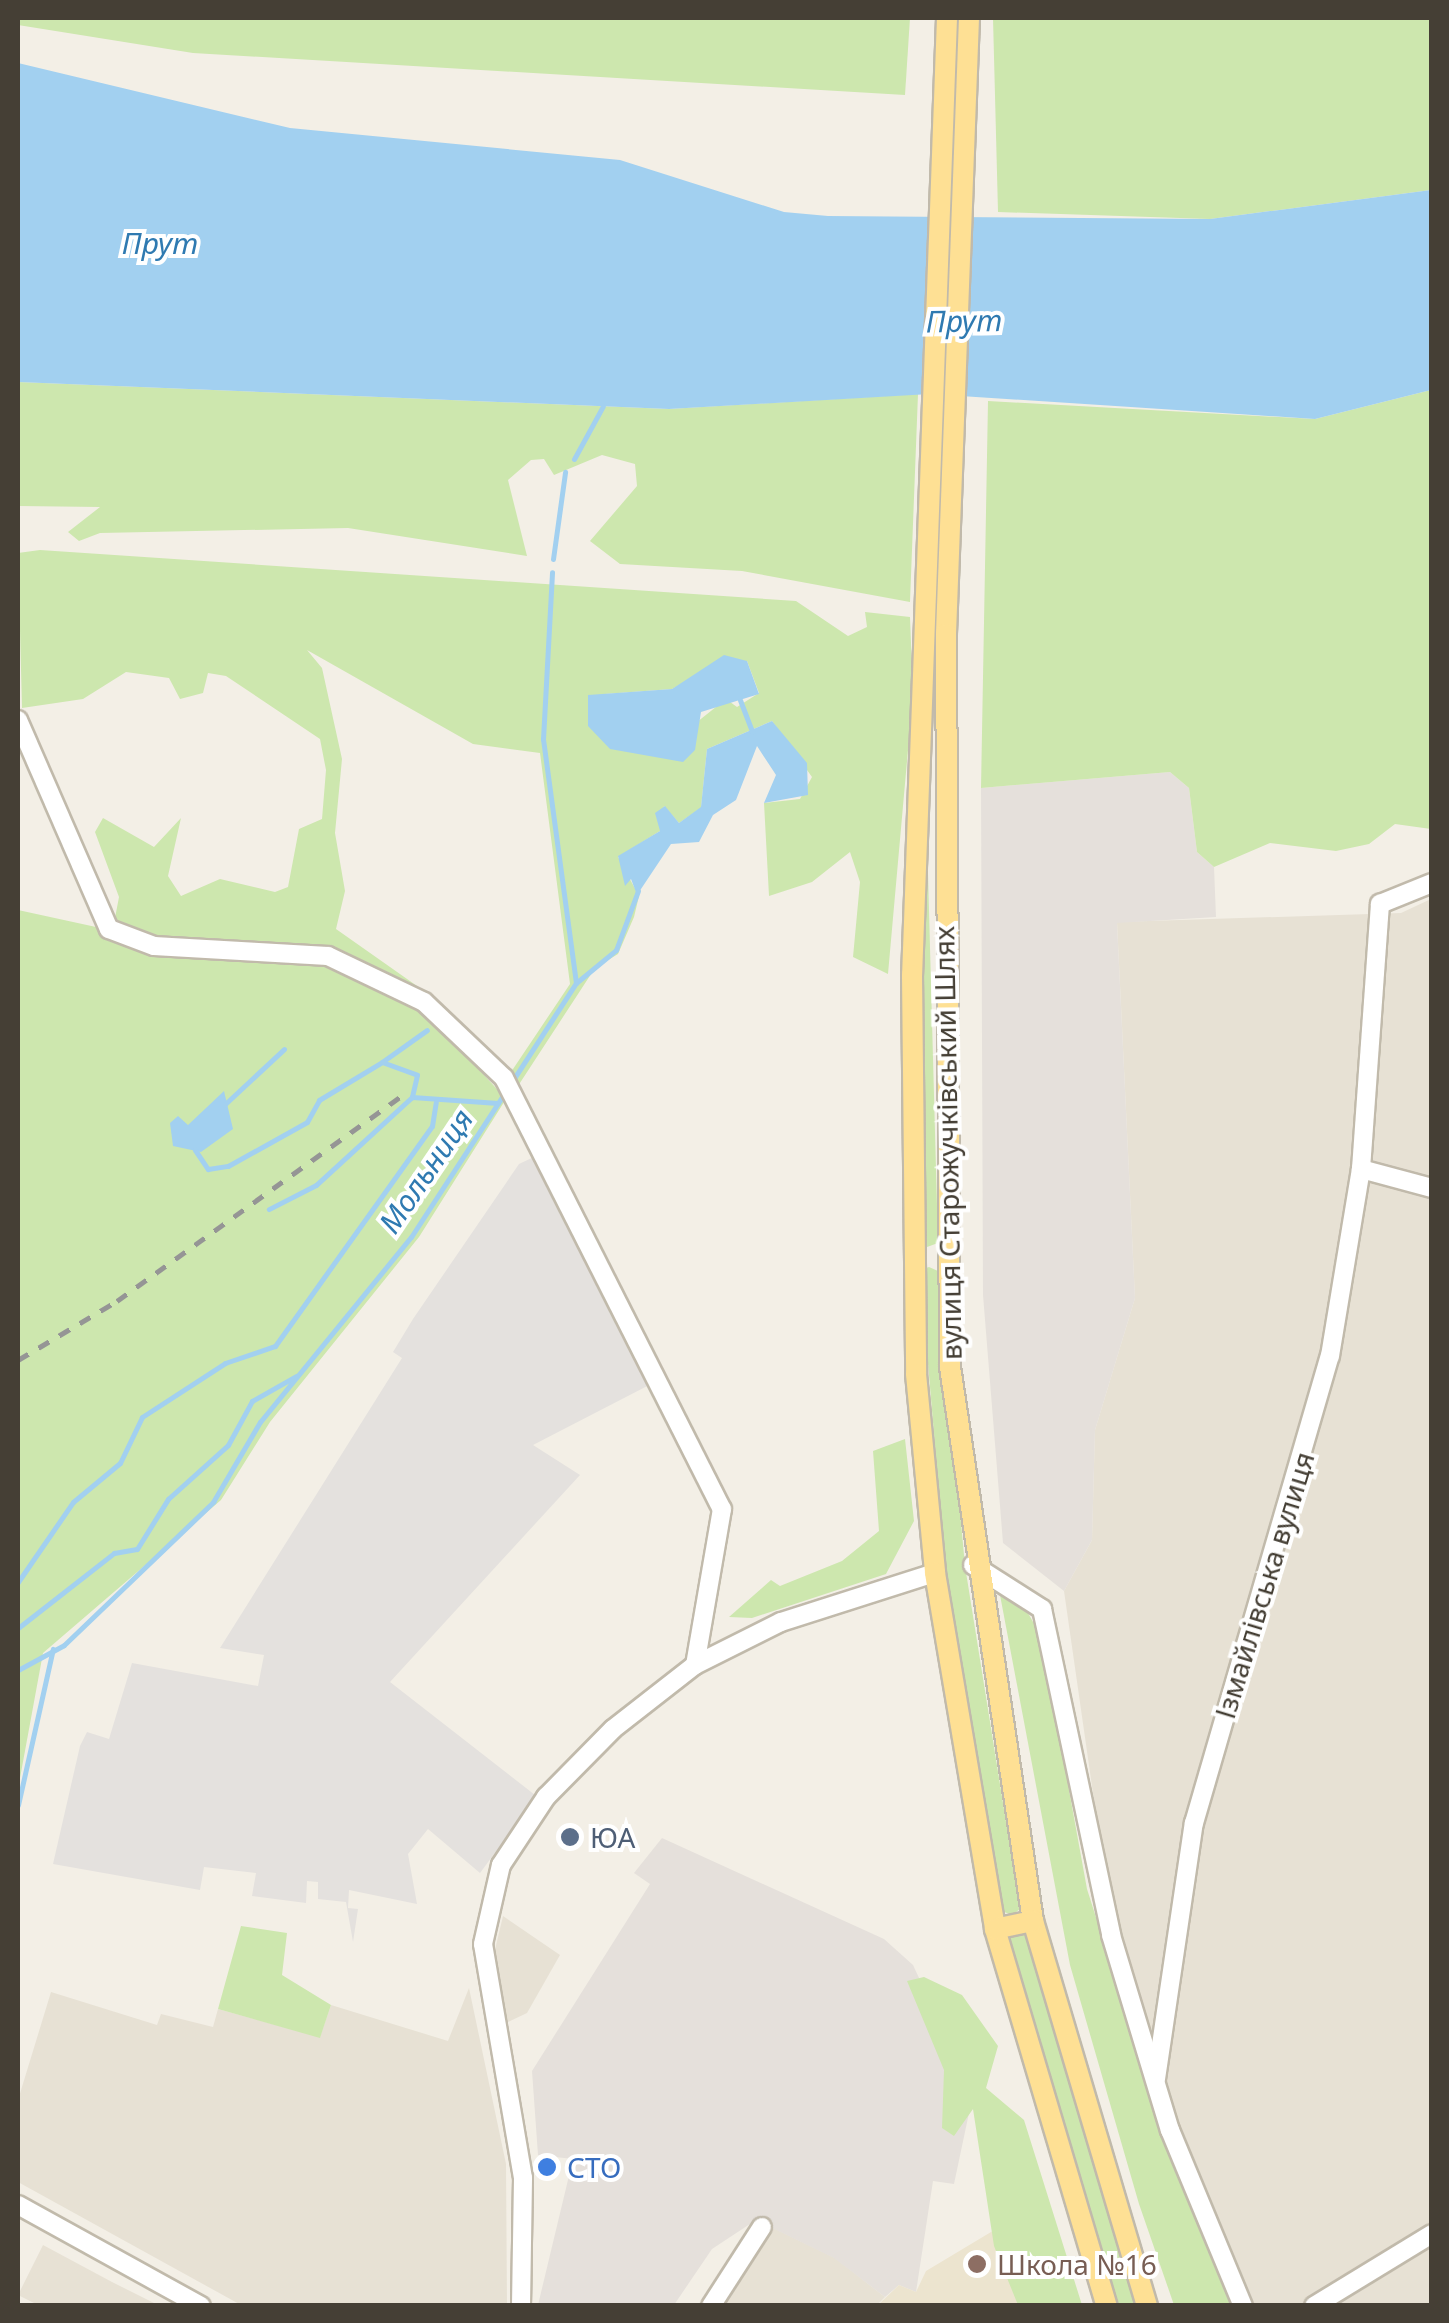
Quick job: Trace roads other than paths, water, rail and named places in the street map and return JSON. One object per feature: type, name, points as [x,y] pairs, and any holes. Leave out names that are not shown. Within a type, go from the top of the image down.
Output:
[{"type":"main road","name":"вулиця Старожучківський Шлях","points":[[948,18],[926,622],[913,1257],[935,1573],[995,1929],[1107,2306]]},
{"type":"main road","name":"вулиця Старожучківський Шлях","points":[[969,18],[946,634],[944,1257],[973,1565],[1033,1920],[1147,2306]]},
{"type":"main road","points":[[913,1257],[944,1257]]},
{"type":"main road","points":[[995,1929],[1033,1920]]},
{"type":"street","points":[[18,720],[109,928],[154,946],[328,956],[424,1002],[504,1078],[722,1509],[695,1665]]},
{"type":"street","name":"Ізмайлівська вулиця","points":[[1243,2306],[1156,2079],[1194,1823],[1320,1394],[1361,1170],[1380,904],[1432,883]]},
{"type":"street","points":[[1361,1170],[1432,1188]]},
{"type":"street","points":[[973,1565],[1042,1609],[1111,1935],[1156,2079]]},
{"type":"street","points":[[520,2306],[523,2178],[483,1944],[490,1900],[502,1865],[546,1796],[695,1665],[781,1622],[935,1573]]},
{"type":"street","points":[[18,2205],[201,2306]]},
{"type":"street","points":[[711,2306],[762,2227]]},
{"type":"street","points":[[1314,2306],[1432,2234]]},
{"type":"water","name":"Прут","points":[[18,63],[290,128],[620,160],[784,212],[828,216],[1210,219],[1431,190],[1431,390],[1315,419],[930,394],[669,409],[18,382]]},
{"type":"water","points":[[724,655],[747,661],[759,694],[701,712],[695,750],[683,762],[610,749],[588,726],[588,695],[672,689]]},
{"type":"water","points":[[772,721],[807,763],[808,795],[764,803],[776,775],[757,746],[736,800],[713,815],[699,842],[671,844],[637,895],[631,879],[625,886],[618,856],[660,831],[655,813],[665,806],[679,823],[701,807],[707,749]]},
{"type":"water","points":[[224,1091],[233,1129],[201,1152],[173,1146],[170,1123],[178,1116],[188,1125]]},
{"type":"waterway","name":"Мольниця","points":[[574,459],[603,406]]},
{"type":"waterway","name":"Мольниця","points":[[553,559],[565,472]]},
{"type":"waterway","name":"Мольниця","points":[[18,1670],[64,1645],[213,1502],[260,1422],[411,1237],[576,983],[543,739],[552,572]]},
{"type":"waterway","points":[[740,700],[752,732]]},
{"type":"waterway","points":[[576,983],[616,950],[638,891]]},
{"type":"waterway","points":[[382,1062],[427,1030]]},
{"type":"waterway","points":[[224,1105],[284,1049]]},
{"type":"waterway","points":[[195,1150],[208,1169],[228,1166],[307,1122],[319,1100],[382,1062],[417,1075],[412,1097],[316,1185],[269,1209]]},
{"type":"waterway","points":[[412,1097],[498,1103]]},
{"type":"waterway","points":[[18,1582],[73,1502],[120,1463],[142,1417],[225,1363],[275,1346],[432,1126],[436,1102]]},
{"type":"waterway","points":[[18,1628],[114,1553],[137,1549],[168,1499],[228,1445],[252,1401],[296,1376]]},
{"type":"waterway","points":[[18,1805],[53,1649]]},
{"type":"railway","points":[[18,1360],[117,1301],[407,1092]]},
{"type":"place","name":"ЮА","points":[[570,1837]]},
{"type":"place","name":"СТО","points":[[547,2167]]},
{"type":"place","name":"Школа №16","points":[[977,2264]]}]
